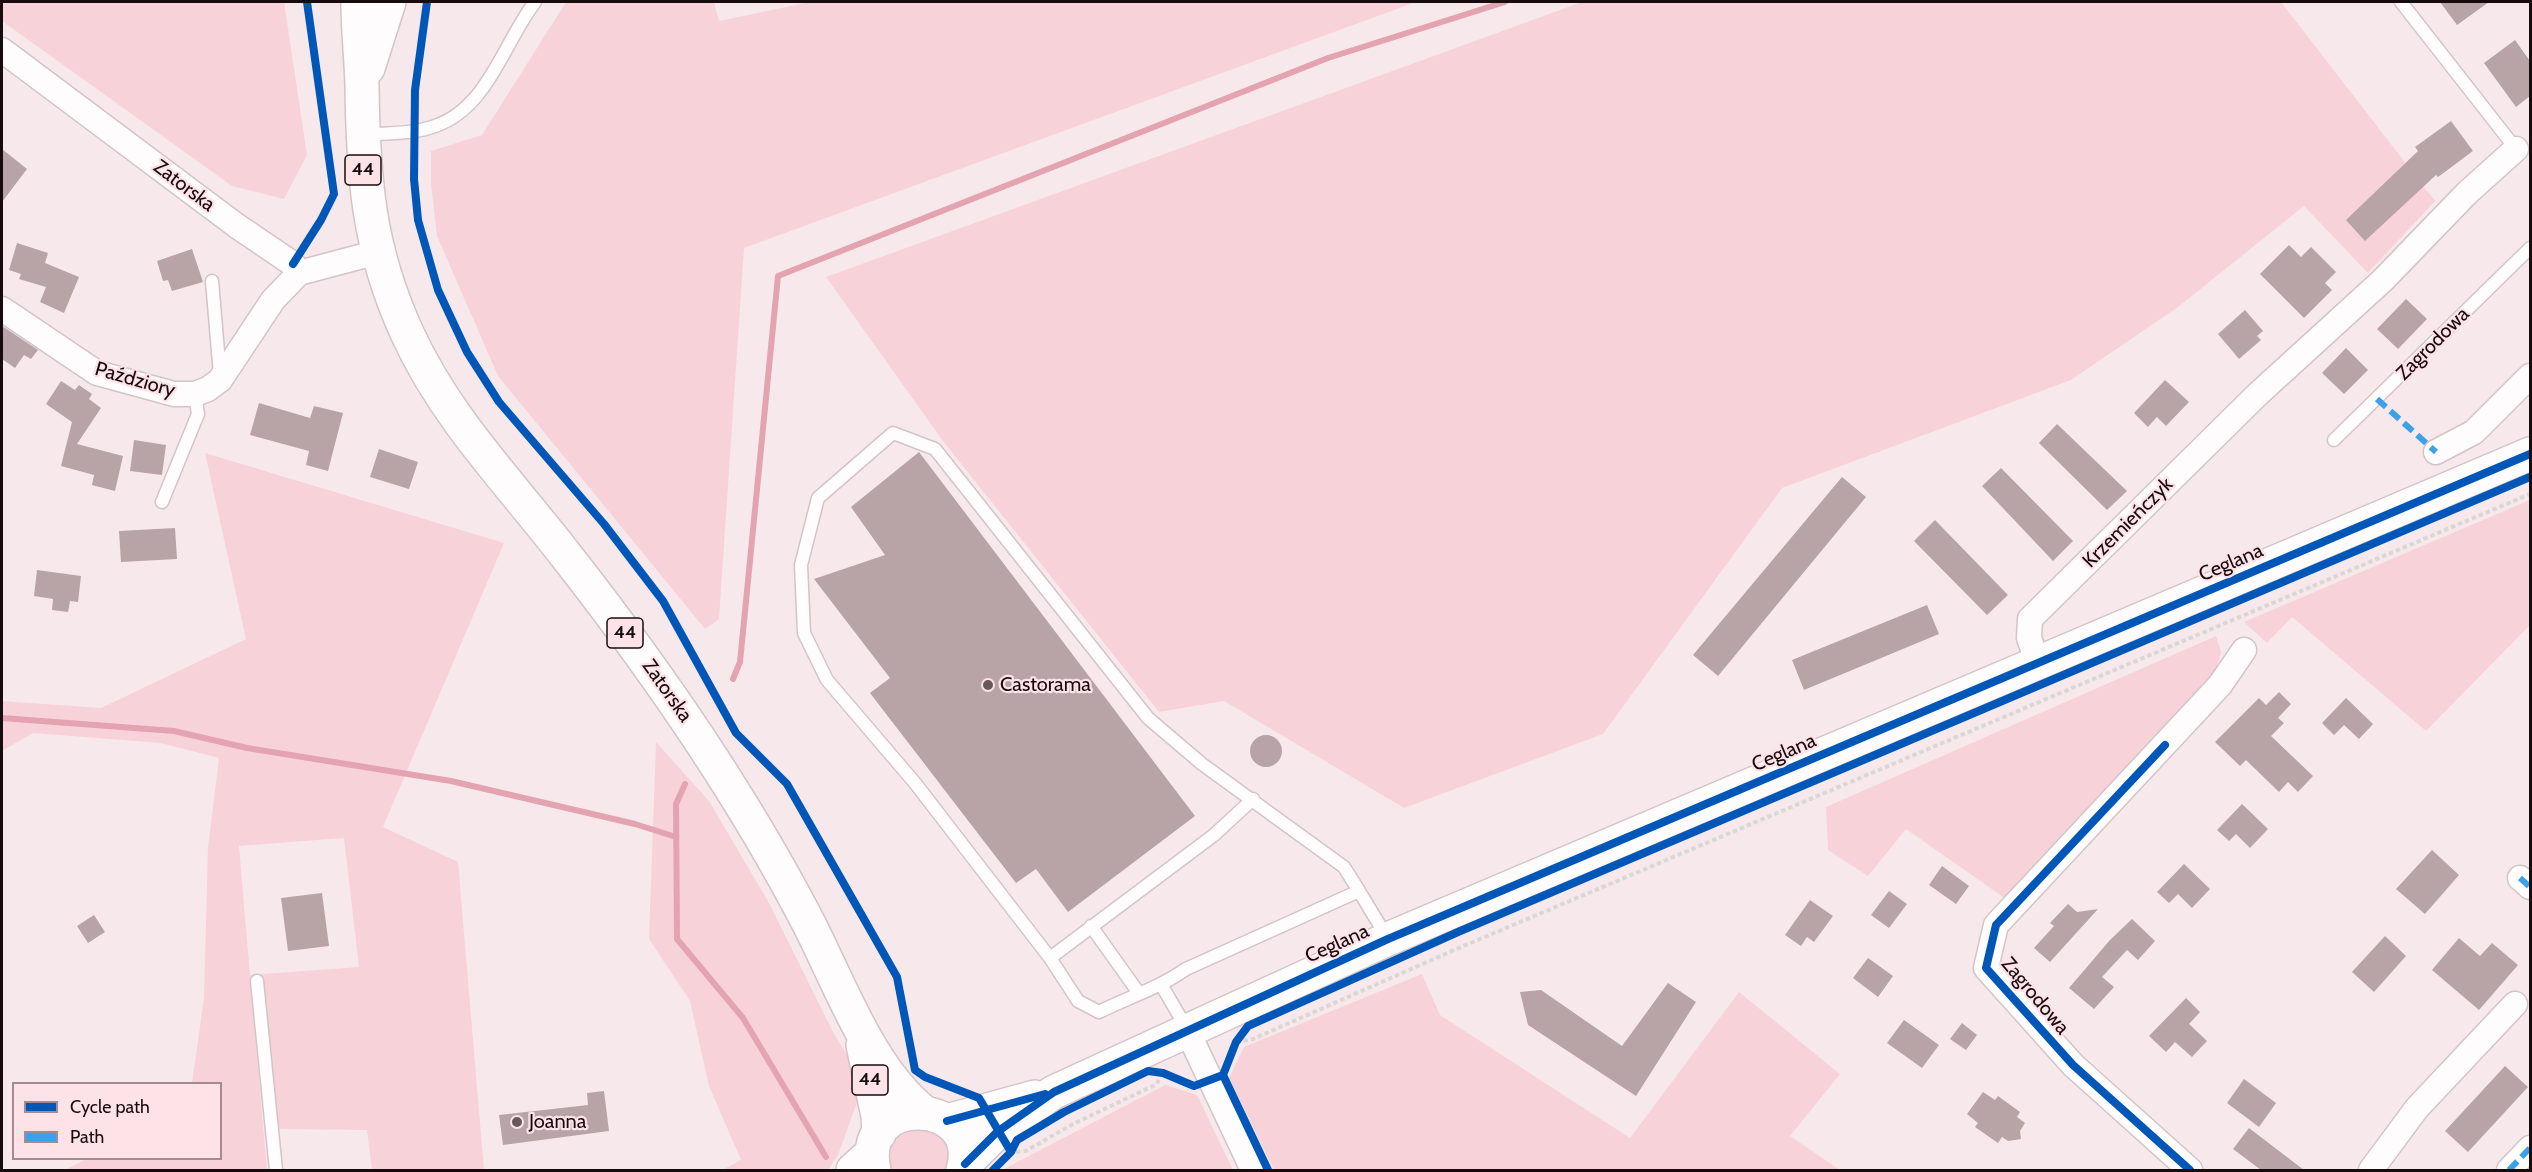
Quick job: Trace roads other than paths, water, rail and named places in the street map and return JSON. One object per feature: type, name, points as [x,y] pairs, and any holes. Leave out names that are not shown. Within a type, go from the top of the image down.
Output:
[{"type":"street","name":"Zatorska","points":[[358,2],[362,87],[361,136],[365,188],[378,252],[408,336],[447,405],[497,473],[566,554],[696,732],[755,827],[807,921],[859,1026],[909,1100],[936,1116]]},
{"type":"street","name":"Zatorska","points":[[362,87],[389,2]]},
{"type":"street","name":"Zatorska","points":[[2,51],[237,226],[293,264],[299,273]]},
{"type":"street","name":"Krzemieńczyk","points":[[2038,663],[2029,638],[2030,619],[2258,394],[2383,280],[2467,193],[2516,149]]},
{"type":"street","points":[[299,273],[378,252]]},
{"type":"street","name":"Paździory","points":[[2,309],[97,373],[174,394],[195,394],[208,389],[220,380],[273,300],[299,273]]},
{"type":"street","points":[[2436,452],[2474,432],[2530,376]]},
{"type":"street","name":"Ceglana","points":[[964,1167],[997,1132],[1054,1092],[1187,1030],[1388,939],[2530,454]]},
{"type":"street","name":"Zagrodowa","points":[[2190,1170],[2073,1065],[1986,968],[1996,925],[2220,685],[2244,650]]},
{"type":"street","points":[[2371,1170],[2417,1108],[2515,1004]]},
{"type":"street","name":"Zatorska","points":[[859,1026],[878,1116],[870,1157]]},
{"type":"street","points":[[1187,1030],[1253,1170]]},
{"type":"street","name":"Ceglana","points":[[936,1116],[1054,1092]]},
{"type":"street","name":"44","points":[[870,1157],[898,1116],[936,1116],[962,1140],[964,1167]]},
{"type":"street","points":[[2509,1170],[2530,1148]]},
{"type":"lane","points":[[361,136],[413,131],[436,126],[474,101],[535,2]]},
{"type":"lane","points":[[2400,2],[2516,149]]},
{"type":"lane","name":"Zagrodowa","points":[[2334,440],[2530,248]]},
{"type":"lane","points":[[212,281],[220,380]]},
{"type":"lane","points":[[162,502],[198,414],[195,394]]},
{"type":"lane","points":[[1359,891],[1186,969],[1162,986],[1138,992],[1100,1012],[1078,1001],[1050,958],[915,783],[827,680],[804,633],[801,565],[818,498],[893,433],[935,449],[1148,718],[1202,764],[1344,867],[1359,891],[1388,939]]},
{"type":"lane","points":[[1050,958],[1214,835],[1253,799]]},
{"type":"lane","points":[[1091,926],[1138,992]]},
{"type":"lane","points":[[257,981],[276,1170]]},
{"type":"lane","points":[[1162,986],[1187,1030]]},
{"type":"waterway","points":[[733,679],[740,662],[778,276],[1328,58],[1505,2]]},
{"type":"waterway","points":[[2,718],[174,731],[247,748],[451,781],[635,824],[676,837]]},
{"type":"waterway","points":[[685,784],[676,804],[677,939],[743,1018],[826,1157]]},
{"type":"place","name":"Castorama","points":[[988,685]]},
{"type":"place","name":"Joanna","points":[[517,1122]]}]
